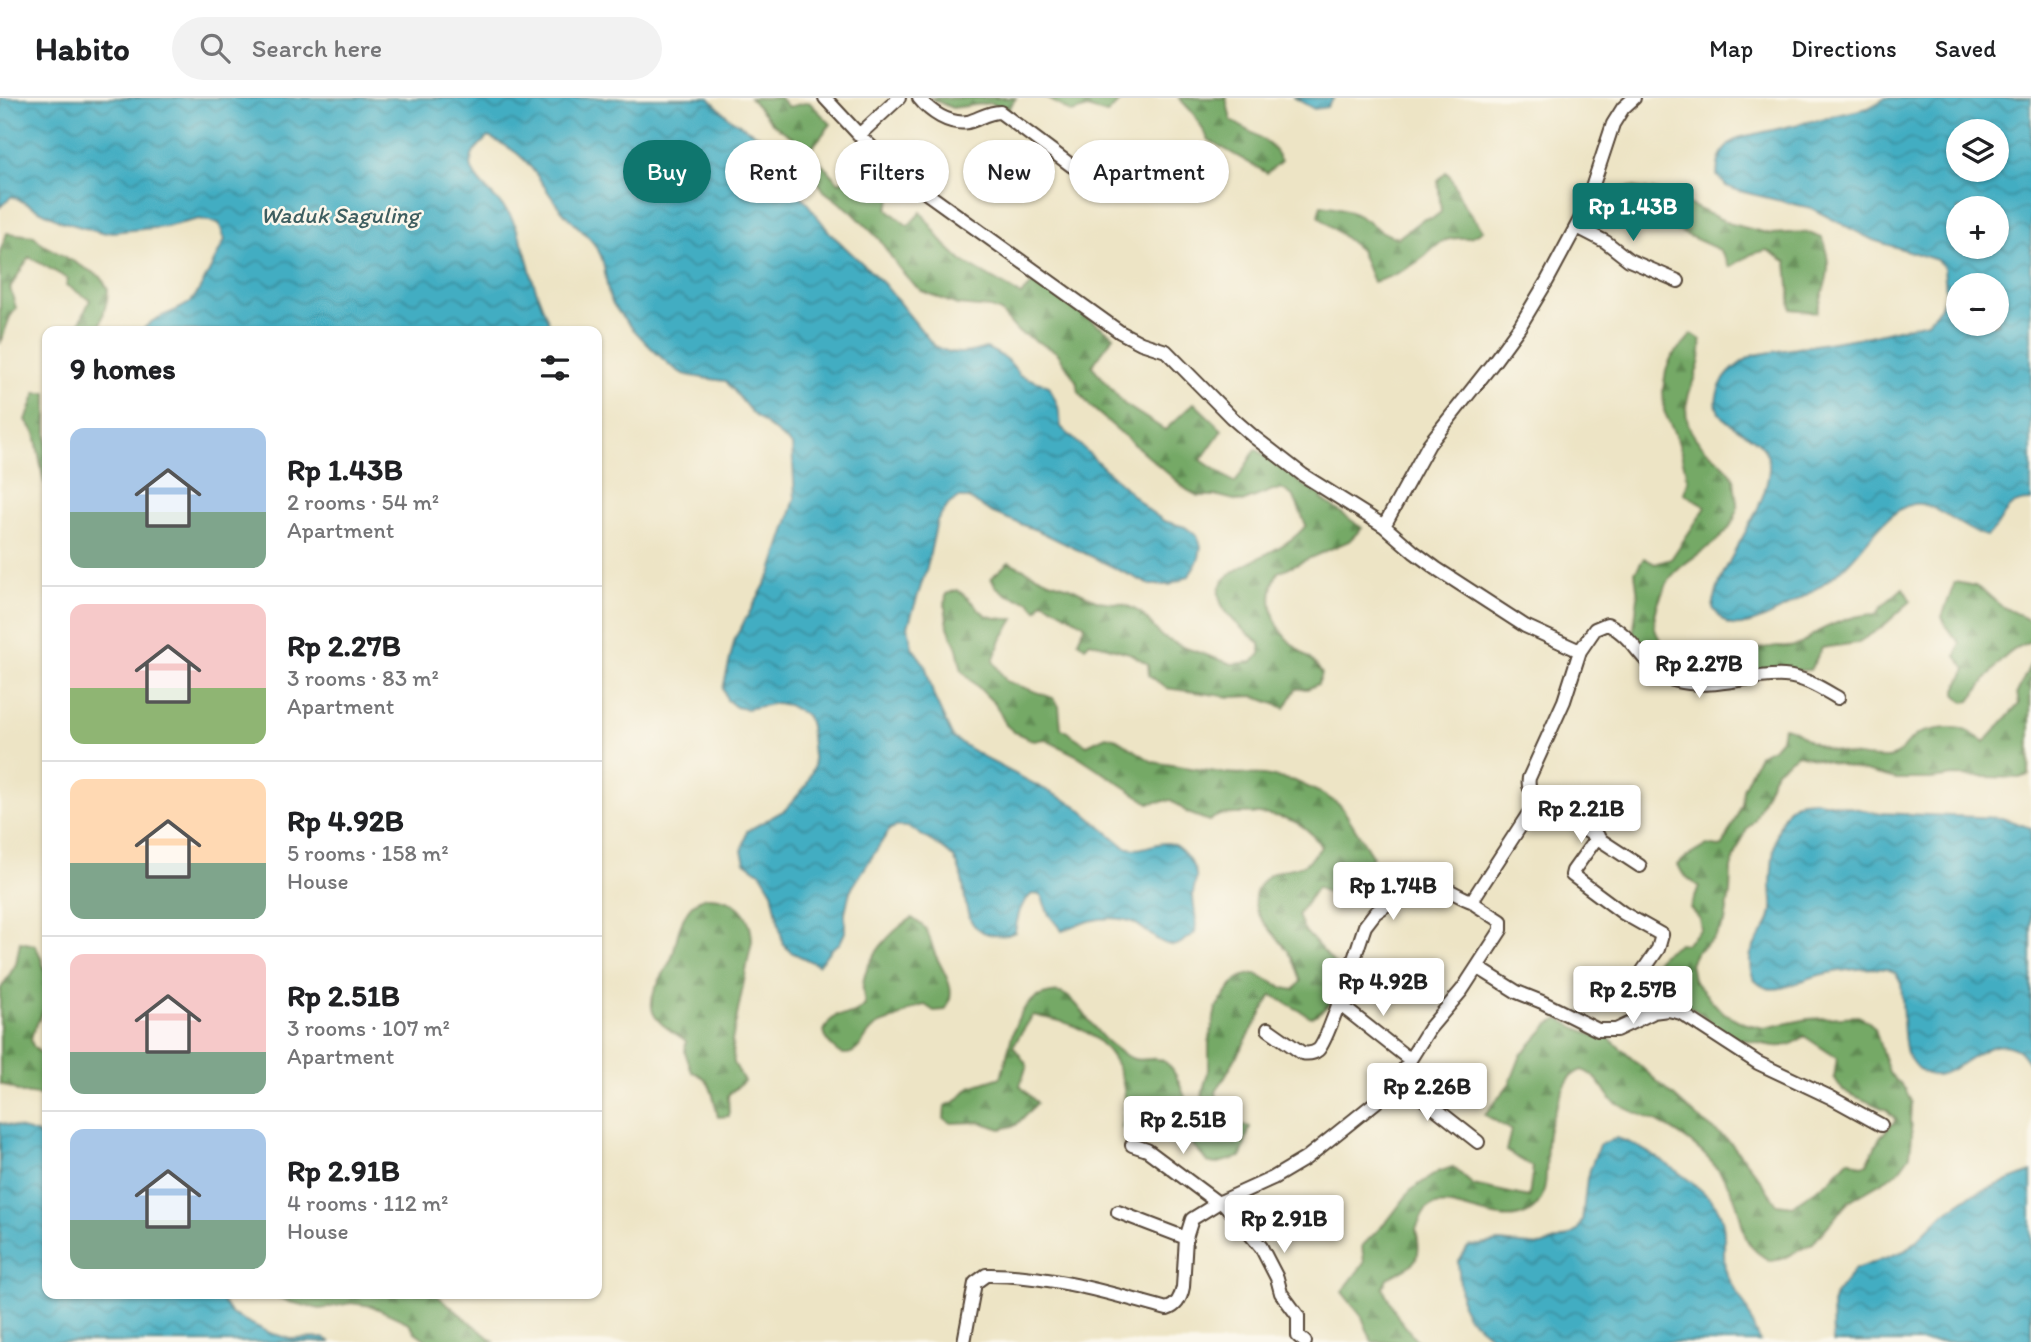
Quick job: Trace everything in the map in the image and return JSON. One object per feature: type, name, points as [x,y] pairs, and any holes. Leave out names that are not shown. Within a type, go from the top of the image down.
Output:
[{"type":"street","points":[[825,98],[859,135],[904,177],[1120,332],[1141,343],[1167,351],[1231,417],[1303,475],[1384,526],[1414,552],[1492,606],[1525,626],[1580,651]]},
{"type":"street","points":[[859,135],[900,98]]},
{"type":"street","points":[[919,98],[953,122],[967,122],[992,112],[1000,112],[1069,164]]},
{"type":"street","points":[[1384,526],[1429,444],[1520,326],[1577,227],[1592,190],[1612,124],[1634,98]]},
{"type":"street","points":[[1577,227],[1606,242],[1629,260],[1678,281]]},
{"type":"street","points":[[1640,866],[1538,799],[1528,785],[1564,701],[1580,651],[1595,629],[1607,624],[1621,632],[1656,670],[1676,681],[1723,684],[1785,676],[1812,683],[1838,698]]},
{"type":"street","points":[[1474,902],[1476,893],[1521,829],[1538,799]]},
{"type":"street","points":[[1598,836],[1572,875],[1623,913],[1662,935],[1658,949],[1629,991],[1629,997],[1636,1007],[1645,1013],[1668,1010],[1681,1013],[1758,1063],[1881,1125]]},
{"type":"street","points":[[964,1342],[975,1283],[986,1275],[1041,1279],[1172,1308],[1177,1303],[1183,1287],[1186,1238],[1192,1219],[1305,1159],[1376,1102],[1398,1079],[1409,1059],[1502,930],[1502,925],[1474,902],[1452,894],[1417,872],[1409,871],[1392,901],[1365,926],[1325,1041],[1314,1053],[1302,1053],[1268,1029]]},
{"type":"street","points":[[1477,967],[1517,992],[1598,1030],[1616,1030],[1652,1013]]},
{"type":"street","points":[[1338,1003],[1409,1059]]},
{"type":"street","points":[[1398,1079],[1478,1142]]},
{"type":"street","points":[[1132,1145],[1147,1150],[1220,1202],[1261,1247],[1277,1278],[1281,1293],[1298,1316],[1298,1336],[1305,1342]]},
{"type":"street","points":[[1118,1212],[1186,1238]]},
{"type":"green space","points":[[750,98],[780,98],[788,107],[809,102],[831,124],[818,140],[795,140],[773,124]]},
{"type":"green space","points":[[930,98],[1016,98],[1008,110],[990,103],[952,108]]},
{"type":"green space","points":[[1047,98],[1116,98],[1119,102],[1107,114],[1087,108],[1072,113]]},
{"type":"green space","points":[[1179,98],[1226,98],[1231,120],[1266,142],[1281,161],[1267,173],[1229,151],[1229,140],[1209,140],[1193,113]]},
{"type":"green space","points":[[821,163],[835,178],[835,199],[821,186]]},
{"type":"green space","points":[[1446,172],[1464,205],[1483,230],[1468,238],[1443,241],[1413,265],[1386,278],[1373,282],[1360,250],[1318,216],[1321,205],[1340,208],[1398,238],[1423,219],[1433,218],[1441,212],[1438,180]]},
{"type":"green space","points":[[1631,187],[1662,192],[1731,224],[1771,234],[1806,232],[1822,238],[1828,267],[1817,312],[1791,309],[1787,262],[1767,250],[1752,254],[1730,267],[1720,250],[1652,219],[1638,227],[1618,221],[1618,206],[1603,191]]},
{"type":"green space","points":[[840,203],[889,203],[887,209],[908,226],[921,212],[944,244],[962,261],[1021,295],[1035,281],[1114,336],[1092,366],[1124,404],[1165,430],[1194,403],[1222,430],[1201,460],[1235,483],[1256,449],[1306,487],[1323,494],[1321,498],[1362,528],[1349,541],[1278,572],[1272,588],[1271,604],[1275,619],[1287,640],[1309,658],[1322,674],[1318,684],[1307,689],[1296,689],[1285,708],[1254,696],[1231,697],[1166,688],[1149,675],[1148,664],[1129,653],[1090,642],[1085,647],[1078,641],[1085,625],[1043,601],[1037,610],[1029,601],[997,588],[991,578],[1009,562],[1098,601],[1132,608],[1141,613],[1162,637],[1183,647],[1232,664],[1253,662],[1260,654],[1260,643],[1231,618],[1220,599],[1221,585],[1232,573],[1290,540],[1306,525],[1294,497],[1284,490],[1273,490],[1242,502],[1219,496],[1198,496],[1187,490],[1090,406],[1057,352],[1017,331],[1001,312],[991,308],[957,305],[922,291],[898,267],[879,239]]},
{"type":"green space","points":[[7,233],[34,236],[42,244],[101,277],[108,290],[100,326],[78,326],[90,300],[66,285],[68,279],[29,257],[10,288],[16,308],[0,344],[0,252]]},
{"type":"green space","points":[[1692,334],[1701,340],[1701,353],[1688,396],[1687,419],[1695,438],[1731,473],[1737,510],[1724,534],[1672,576],[1657,607],[1655,628],[1659,638],[1678,652],[1703,658],[1728,658],[1767,647],[1798,645],[1839,622],[1861,615],[1877,614],[1882,606],[1903,588],[1911,601],[1881,628],[1857,643],[1822,648],[1810,670],[1724,675],[1690,672],[1664,662],[1633,635],[1638,597],[1635,572],[1644,558],[1655,564],[1671,559],[1706,507],[1684,493],[1688,481],[1678,441],[1664,411],[1666,370],[1671,358]]},
{"type":"green space","points":[[36,393],[42,393],[42,471],[35,433],[26,420]]},
{"type":"green space","points":[[1955,582],[1975,586],[2001,606],[2031,621],[2031,641],[2005,657],[1970,701],[1964,702],[1956,694],[1966,669],[1956,656],[1960,643],[1947,628],[1942,617]]},
{"type":"green space","points":[[957,590],[986,615],[1014,619],[1001,640],[993,661],[1006,681],[1053,698],[1059,706],[1061,728],[1087,745],[1106,736],[1117,739],[1153,762],[1295,781],[1341,806],[1373,857],[1336,898],[1317,887],[1298,915],[1304,930],[1343,973],[1332,999],[1324,1009],[1311,1017],[1272,995],[1216,1092],[1220,1119],[1250,1127],[1241,1157],[1215,1164],[1207,1162],[1178,1127],[1166,1120],[1155,1122],[1140,1139],[1121,1127],[1124,1093],[1116,1063],[1107,1050],[1082,1030],[1033,1015],[1013,1046],[1027,1065],[1020,1086],[1037,1103],[1016,1125],[1001,1129],[980,1122],[951,1123],[944,1119],[945,1106],[955,1102],[970,1087],[1001,1077],[1018,1018],[1032,1001],[1055,992],[1072,1000],[1100,1035],[1128,1057],[1157,1059],[1170,1066],[1191,1109],[1201,1111],[1216,1008],[1236,980],[1256,974],[1294,990],[1301,981],[1290,954],[1260,917],[1255,898],[1258,888],[1270,875],[1308,862],[1321,847],[1306,829],[1286,818],[1264,814],[1231,814],[1220,815],[1209,821],[1188,813],[1171,800],[1149,803],[1078,756],[1044,739],[1034,741],[1014,732],[1006,725],[996,705],[962,671],[957,648],[948,627],[945,606],[946,594]]},
{"type":"green space","points":[[2031,663],[2029,775],[2019,778],[1953,776],[1896,779],[1798,754],[1776,770],[1731,868],[1725,922],[1713,939],[1695,953],[1690,963],[1693,980],[1722,1012],[1743,1023],[1764,1028],[1808,1019],[1858,1016],[1868,1021],[1875,1029],[1889,1073],[1906,1090],[1911,1102],[1910,1155],[1898,1172],[1849,1201],[1813,1243],[1782,1259],[1771,1261],[1760,1255],[1748,1242],[1732,1192],[1707,1157],[1668,1128],[1611,1100],[1599,1082],[1582,1070],[1568,1080],[1549,1128],[1544,1190],[1537,1205],[1525,1214],[1511,1217],[1449,1205],[1436,1205],[1426,1210],[1416,1229],[1418,1255],[1411,1265],[1387,1278],[1383,1288],[1398,1317],[1418,1342],[1372,1342],[1362,1317],[1342,1292],[1364,1263],[1362,1246],[1388,1220],[1411,1190],[1438,1172],[1453,1167],[1473,1185],[1529,1197],[1533,1167],[1506,1151],[1511,1130],[1485,1115],[1510,1083],[1521,1055],[1549,1024],[1559,1019],[1592,1035],[1610,1039],[1698,1118],[1731,1143],[1777,1204],[1792,1206],[1829,1181],[1849,1159],[1861,1165],[1867,1164],[1880,1137],[1896,1120],[1887,1110],[1843,1091],[1834,1077],[1837,1058],[1804,1036],[1790,1045],[1767,1045],[1742,1039],[1737,1045],[1703,1015],[1666,992],[1648,973],[1661,955],[1679,943],[1685,944],[1701,929],[1699,918],[1690,908],[1699,887],[1683,874],[1678,865],[1707,845],[1723,846],[1742,805],[1743,789],[1759,755],[1774,747],[1781,739],[1783,727],[1828,749],[1876,758],[1890,758],[1915,736],[1937,729],[1961,729],[1985,742],[2019,704],[2017,693]]},
{"type":"green space","points":[[706,897],[725,899],[739,908],[748,922],[752,941],[732,1041],[734,1063],[744,1081],[728,1095],[729,1116],[718,1117],[708,1083],[692,1072],[685,1052],[686,1041],[658,1020],[652,1004],[656,988],[672,958],[685,915],[694,904]]},
{"type":"green space","points":[[912,918],[925,928],[949,982],[949,1003],[945,1010],[934,1011],[925,1005],[912,1009],[876,1026],[856,1050],[840,1053],[831,1046],[824,1031],[837,1015],[852,1014],[865,1005],[863,983],[869,964],[888,937]]},
{"type":"green space","points":[[20,942],[35,945],[42,960],[42,1013],[31,1041],[42,1054],[42,1095],[22,1093],[0,1083],[0,990],[16,964]]},
{"type":"green space","points":[[282,1299],[441,1299],[494,1342],[429,1342],[415,1332],[409,1323],[372,1306],[351,1303],[320,1309]]},
{"type":"water","name":"Waduk Saguling","points":[[0,98],[709,98],[728,117],[765,140],[725,140],[725,203],[807,203],[831,234],[884,284],[934,346],[960,353],[986,348],[1005,358],[1019,375],[1049,386],[1058,406],[1061,427],[1147,509],[1164,521],[1185,527],[1197,536],[1201,546],[1199,558],[1189,576],[1170,585],[1150,585],[1041,532],[993,513],[968,498],[958,498],[949,504],[937,521],[927,567],[908,626],[912,647],[925,665],[934,697],[953,738],[990,761],[1075,805],[1125,847],[1137,849],[1168,843],[1181,850],[1196,874],[1193,895],[1195,933],[1179,944],[1170,945],[1132,922],[1114,918],[1087,921],[1062,931],[1049,915],[1041,895],[1032,894],[1022,907],[1015,932],[1002,936],[989,934],[972,923],[960,870],[952,856],[916,831],[900,826],[890,829],[850,891],[845,912],[845,932],[840,943],[831,949],[818,965],[791,952],[783,944],[772,891],[761,873],[745,862],[742,851],[747,831],[785,810],[806,786],[814,766],[810,726],[807,716],[788,705],[777,703],[746,709],[736,707],[727,700],[723,689],[735,638],[771,574],[795,498],[792,445],[752,413],[726,381],[684,374],[643,340],[610,298],[603,261],[594,244],[556,203],[526,162],[504,145],[488,137],[474,152],[471,164],[481,184],[506,209],[514,222],[549,326],[147,326],[193,299],[225,240],[219,223],[199,219],[165,227],[101,233],[61,221],[12,196],[0,207]]},
{"type":"water","points":[[1295,98],[1334,98],[1327,107],[1314,109]]},
{"type":"water","points":[[1886,98],[2031,98],[2031,501],[2013,505],[1986,536],[1930,507],[1913,504],[1903,508],[1884,522],[1842,569],[1820,585],[1774,614],[1733,625],[1722,619],[1713,608],[1717,590],[1760,503],[1769,469],[1767,455],[1760,445],[1721,415],[1717,405],[1720,386],[1737,365],[1754,355],[1869,336],[1927,322],[1940,308],[1946,294],[1944,267],[1937,260],[1873,240],[1811,208],[1726,186],[1717,175],[1718,163],[1728,146],[1738,138],[1868,108]]},
{"type":"water","points":[[1814,800],[1878,813],[2002,818],[2031,828],[2031,1067],[2018,1050],[2004,1045],[1991,1047],[1943,1074],[1931,1075],[1920,1070],[1912,1062],[1905,1046],[1901,983],[1897,974],[1892,971],[1876,968],[1841,971],[1778,989],[1763,987],[1754,979],[1750,957],[1772,912],[1772,864],[1779,827],[1790,808],[1800,801]]},
{"type":"water","points":[[0,1123],[42,1136],[42,1299],[221,1299],[231,1314],[270,1333],[291,1339],[323,1338],[331,1342],[0,1342]]},
{"type":"water","points":[[1616,1138],[1641,1149],[1672,1168],[1700,1189],[1718,1209],[1723,1224],[1725,1268],[1760,1342],[1499,1342],[1467,1316],[1462,1307],[1458,1262],[1468,1247],[1499,1242],[1541,1246],[1577,1231],[1582,1221],[1587,1178],[1599,1145]]},
{"type":"water","points":[[2031,1172],[2031,1342],[1833,1342],[1832,1305],[1835,1295],[1855,1269],[1907,1250],[1943,1214],[1971,1195]]}]
